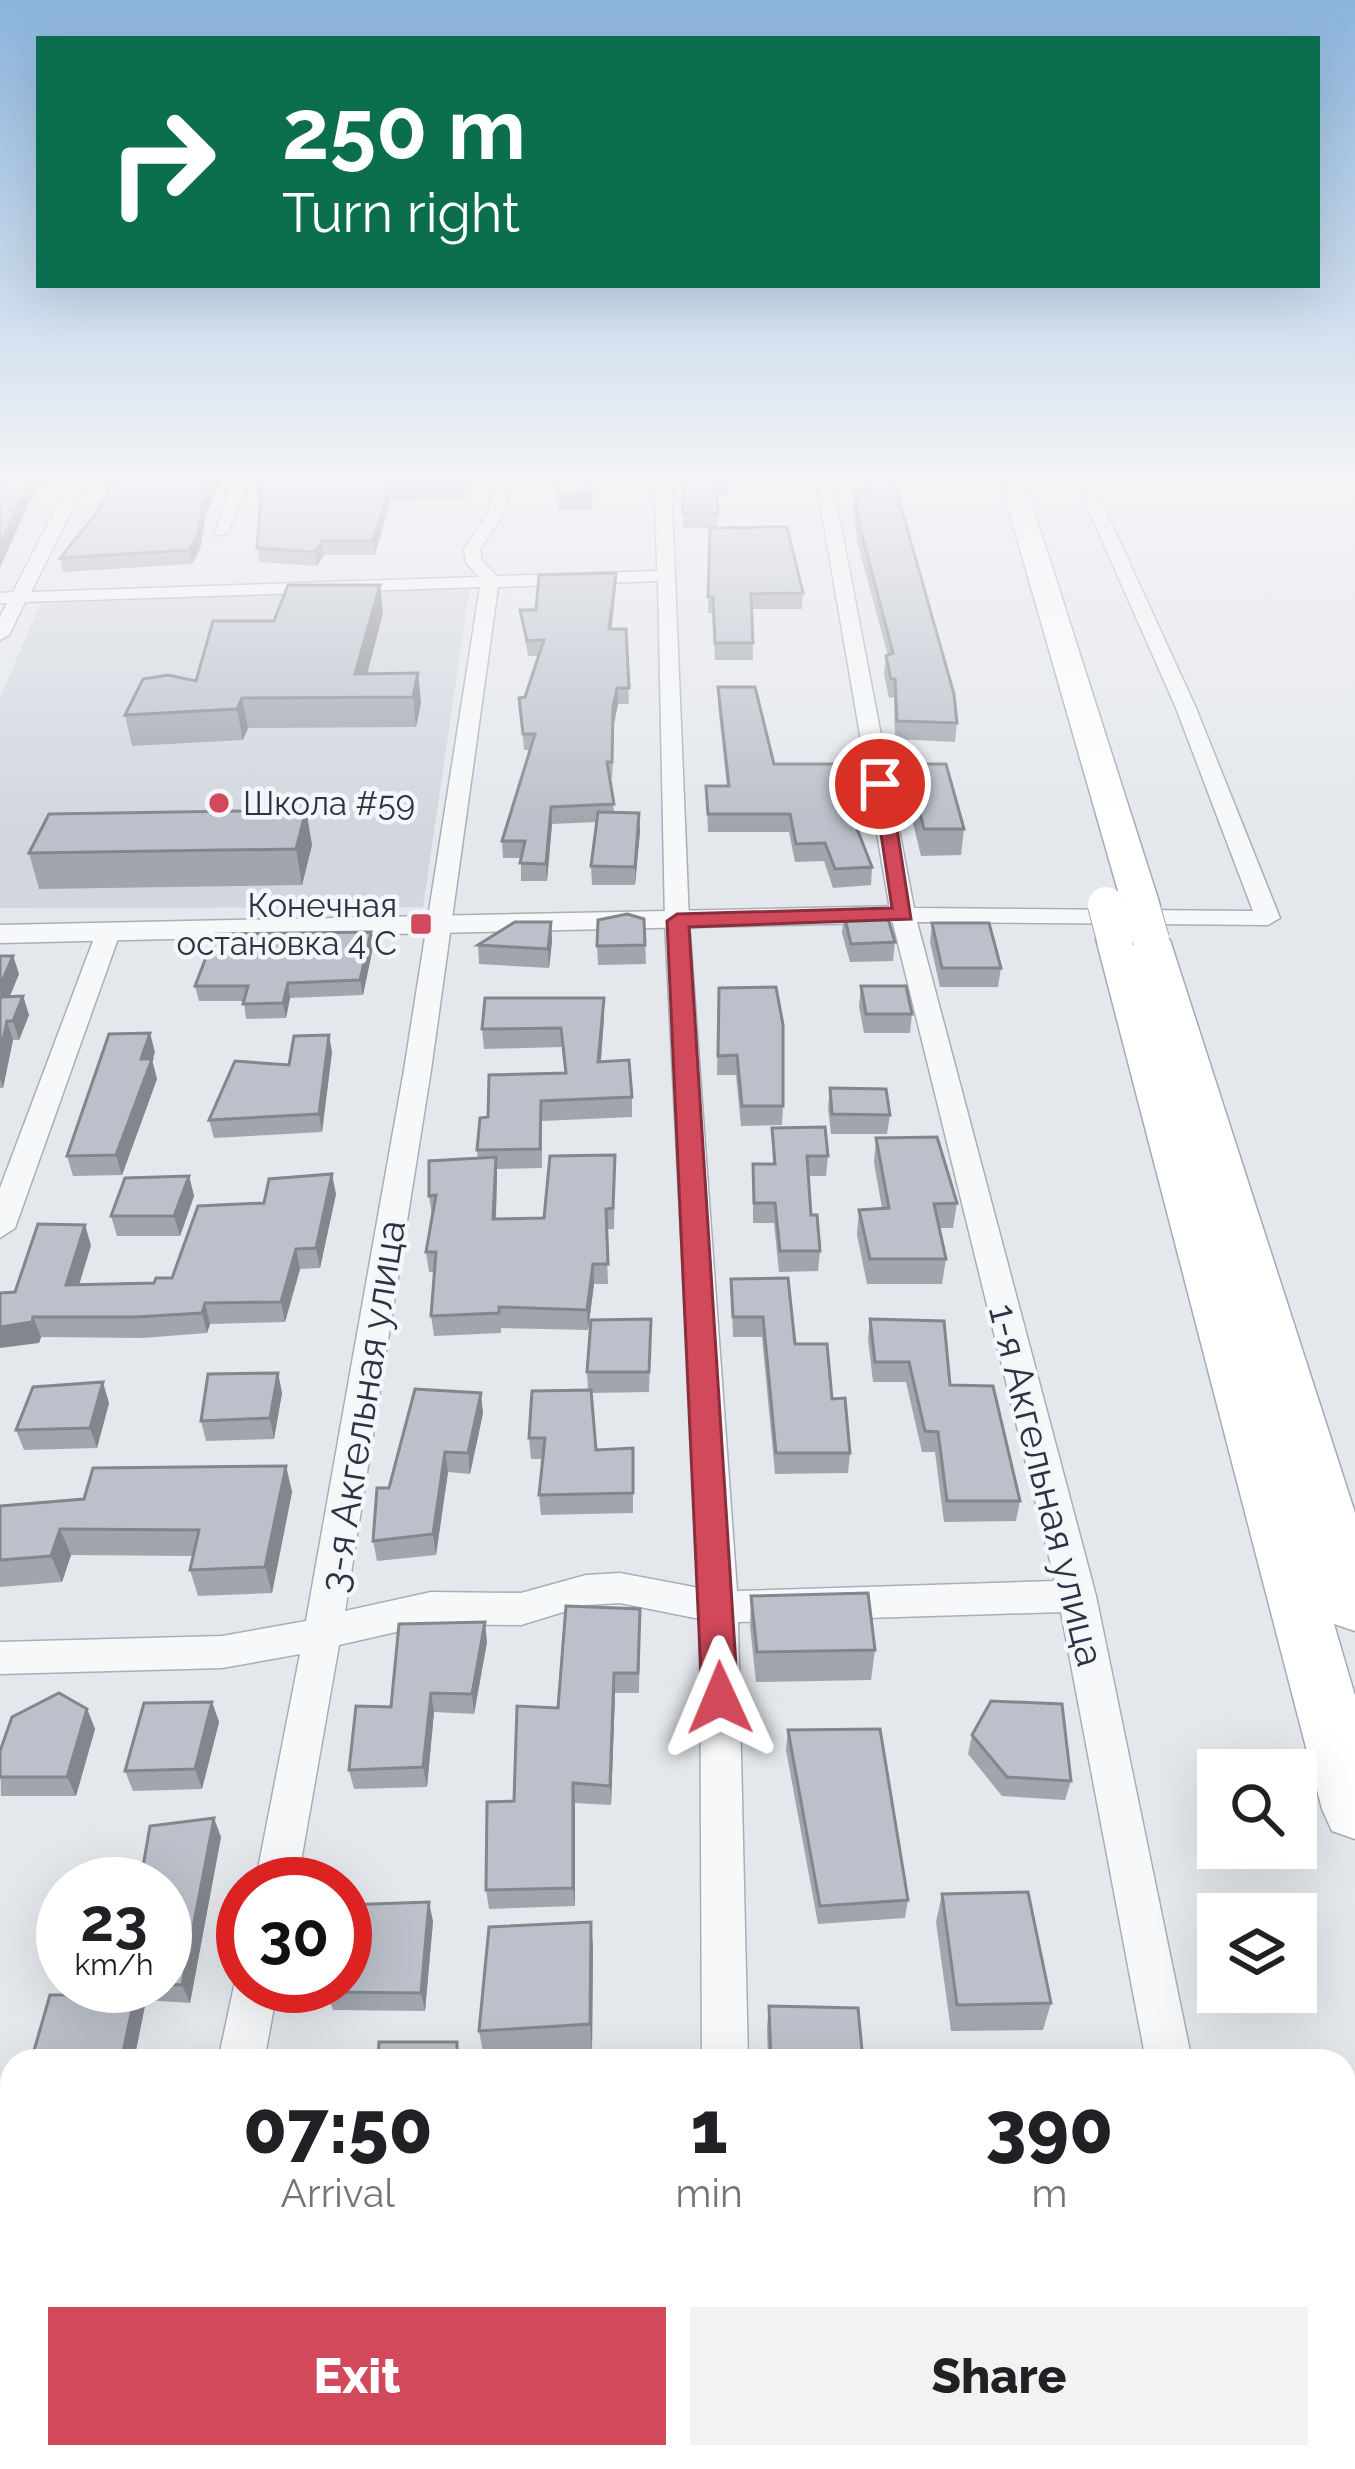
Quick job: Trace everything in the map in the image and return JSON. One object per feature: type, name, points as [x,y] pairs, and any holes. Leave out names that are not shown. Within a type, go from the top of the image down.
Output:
[{"type":"main road","points":[[1019,594],[1088,838]]},
{"type":"main road","points":[[1041,594],[1355,1809]]},
{"type":"main road","points":[[1123,914],[1355,1606]]},
{"type":"street","points":[[0,635],[9,597],[83,594]]},
{"type":"street","name":"3-я Акгельная улица","points":[[280,1857],[324,1634],[442,926],[488,594]]},
{"type":"street","points":[[667,594],[677,921],[719,1607],[724,2049]]},
{"type":"street","name":"1-я Акгельная улица","points":[[845,594],[904,914],[1077,1596],[1167,2049]]},
{"type":"street","points":[[0,934],[904,914],[1268,918],[1186,708],[1135,594]]},
{"type":"street","points":[[0,1228],[107,933]]},
{"type":"street","points":[[0,1658],[221,1652],[324,1634],[380,1616],[430,1608],[520,1610],[586,1590],[620,1588],[719,1607],[1077,1596]]},
{"type":"street","points":[[244,2049],[251,2013]]},
{"type":"shaded area","name":"Школа #59","points":[[261,594],[469,594],[423,907],[0,908],[0,698],[40,604]]},
{"type":"building","points":[[284,594],[377,594],[355,674],[418,673],[413,697],[242,698],[237,709],[125,715],[143,679],[168,675],[196,681],[213,621],[274,621]]},
{"type":"building","points":[[537,594],[613,594],[609,629],[626,629],[629,688],[617,688],[613,707],[612,762],[607,762],[614,804],[551,807],[546,864],[520,863],[525,841],[502,841],[535,734],[523,734],[519,698],[525,697],[544,640],[527,641],[520,610],[536,610]]},
{"type":"building","points":[[751,594],[753,643],[715,643],[713,597],[708,597]]},
{"type":"building","points":[[878,594],[926,594],[954,694],[957,723],[897,721],[895,679],[891,679],[886,656],[893,653]]},
{"type":"building","points":[[718,687],[755,687],[774,764],[841,764],[858,811],[850,811],[872,867],[835,869],[825,843],[796,844],[790,814],[708,814],[706,786],[729,786]]},
{"type":"building","points":[[908,764],[946,764],[964,829],[924,829]]},
{"type":"building","points":[[306,810],[296,849],[29,853],[49,814]]},
{"type":"building","points":[[598,812],[639,813],[635,867],[591,866]]},
{"type":"building","points":[[886,912],[895,942],[851,944],[844,914]]},
{"type":"building","points":[[627,914],[644,919],[645,945],[597,946],[598,920]]},
{"type":"building","points":[[515,922],[551,922],[548,949],[478,945]]},
{"type":"building","points":[[932,923],[989,923],[1001,968],[942,968]]},
{"type":"building","points":[[371,932],[360,980],[288,983],[283,1003],[243,1004],[248,986],[195,986],[215,934]]},
{"type":"building","points":[[0,956],[13,956],[0,986]]},
{"type":"building","points":[[861,986],[906,986],[912,1014],[866,1014]]},
{"type":"building","points":[[776,987],[783,1025],[783,1106],[742,1106],[737,1055],[718,1056],[719,988]]},
{"type":"building","points":[[23,996],[13,1021],[7,1021],[0,1053],[0,997]]},
{"type":"building","points":[[485,998],[604,998],[598,1062],[629,1060],[632,1097],[541,1101],[540,1149],[477,1150],[480,1118],[488,1117],[489,1075],[566,1073],[561,1028],[482,1029]]},
{"type":"building","points":[[150,1033],[141,1059],[152,1059],[116,1155],[67,1156],[109,1034]]},
{"type":"building","points":[[329,1035],[319,1114],[209,1120],[235,1061],[289,1065],[294,1036]]},
{"type":"building","points":[[830,1088],[886,1089],[890,1115],[832,1114]]},
{"type":"building","points":[[825,1127],[828,1156],[807,1156],[811,1215],[817,1215],[820,1251],[780,1251],[775,1203],[754,1203],[753,1164],[775,1164],[772,1128]]},
{"type":"building","points":[[937,1137],[957,1203],[934,1204],[946,1259],[870,1259],[859,1210],[889,1208],[876,1138]]},
{"type":"building","points":[[615,1155],[613,1208],[606,1209],[608,1264],[593,1264],[587,1310],[499,1307],[499,1313],[431,1316],[436,1252],[426,1252],[436,1195],[429,1196],[429,1161],[496,1157],[493,1219],[544,1218],[550,1156]]},
{"type":"building","points":[[332,1174],[316,1248],[296,1249],[281,1302],[205,1303],[202,1313],[136,1317],[33,1317],[32,1322],[0,1327],[0,1293],[15,1292],[38,1224],[85,1225],[66,1285],[154,1283],[156,1278],[172,1278],[198,1206],[264,1203],[269,1179]]},
{"type":"building","points":[[189,1176],[174,1216],[111,1216],[125,1178]]},
{"type":"building","points":[[788,1278],[795,1344],[827,1344],[832,1399],[845,1398],[850,1453],[776,1453],[763,1317],[733,1317],[731,1279]]},
{"type":"building","points":[[651,1319],[649,1372],[587,1372],[591,1320]]},
{"type":"building","points":[[870,1319],[944,1321],[950,1385],[993,1386],[1020,1501],[947,1501],[938,1432],[925,1431],[909,1362],[875,1362]]},
{"type":"building","points":[[278,1373],[270,1418],[201,1421],[208,1374]]},
{"type":"building","points":[[103,1382],[90,1428],[16,1430],[33,1387]]},
{"type":"building","points":[[415,1389],[481,1393],[468,1453],[445,1452],[433,1534],[373,1541],[377,1488],[389,1488]]},
{"type":"building","points":[[591,1390],[596,1450],[633,1448],[633,1493],[539,1495],[545,1438],[529,1438],[532,1391]]},
{"type":"building","points":[[286,1466],[265,1567],[190,1570],[199,1530],[60,1529],[51,1556],[0,1560],[0,1506],[84,1499],[93,1468]]},
{"type":"building","points":[[868,1593],[875,1650],[757,1652],[751,1596]]},
{"type":"building","points":[[566,1606],[640,1609],[638,1673],[614,1673],[610,1786],[573,1783],[573,1888],[486,1890],[487,1802],[514,1801],[517,1706],[558,1708]]},
{"type":"building","points":[[485,1622],[472,1694],[431,1693],[423,1767],[349,1770],[356,1706],[391,1707],[399,1624]]},
{"type":"building","points":[[59,1693],[87,1709],[67,1777],[0,1777],[0,1751],[12,1717]]},
{"type":"building","points":[[991,1701],[1062,1704],[1071,1781],[1007,1777],[972,1735]]},
{"type":"building","points":[[212,1702],[195,1769],[125,1771],[144,1703]]},
{"type":"building","points":[[880,1729],[908,1900],[820,1906],[788,1730]]},
{"type":"building","points":[[214,1818],[192,1933],[192,1857],[145,1857],[150,1826]]},
{"type":"building","points":[[1028,1892],[1051,2003],[957,2005],[942,1894]]},
{"type":"building","points":[[429,1902],[421,1993],[372,1992],[372,1904]]},
{"type":"building","points":[[591,1922],[590,2024],[479,2031],[489,1927]]},
{"type":"building","points":[[769,2006],[858,2008],[862,2049],[771,2049]]},
{"type":"building","points":[[45,2013],[131,2013],[124,2049],[34,2049]]},
{"type":"building","points":[[379,2042],[457,2042],[457,2049],[379,2049]]},
{"type":"place","name":"Школа #59","points":[[219,803]]},
{"type":"place","name":"Конечная остановка 4 С","points":[[421,924]]},
{"type":"route","points":[[720,1698],[719,1607],[677,921],[904,914],[880,784]]}]
